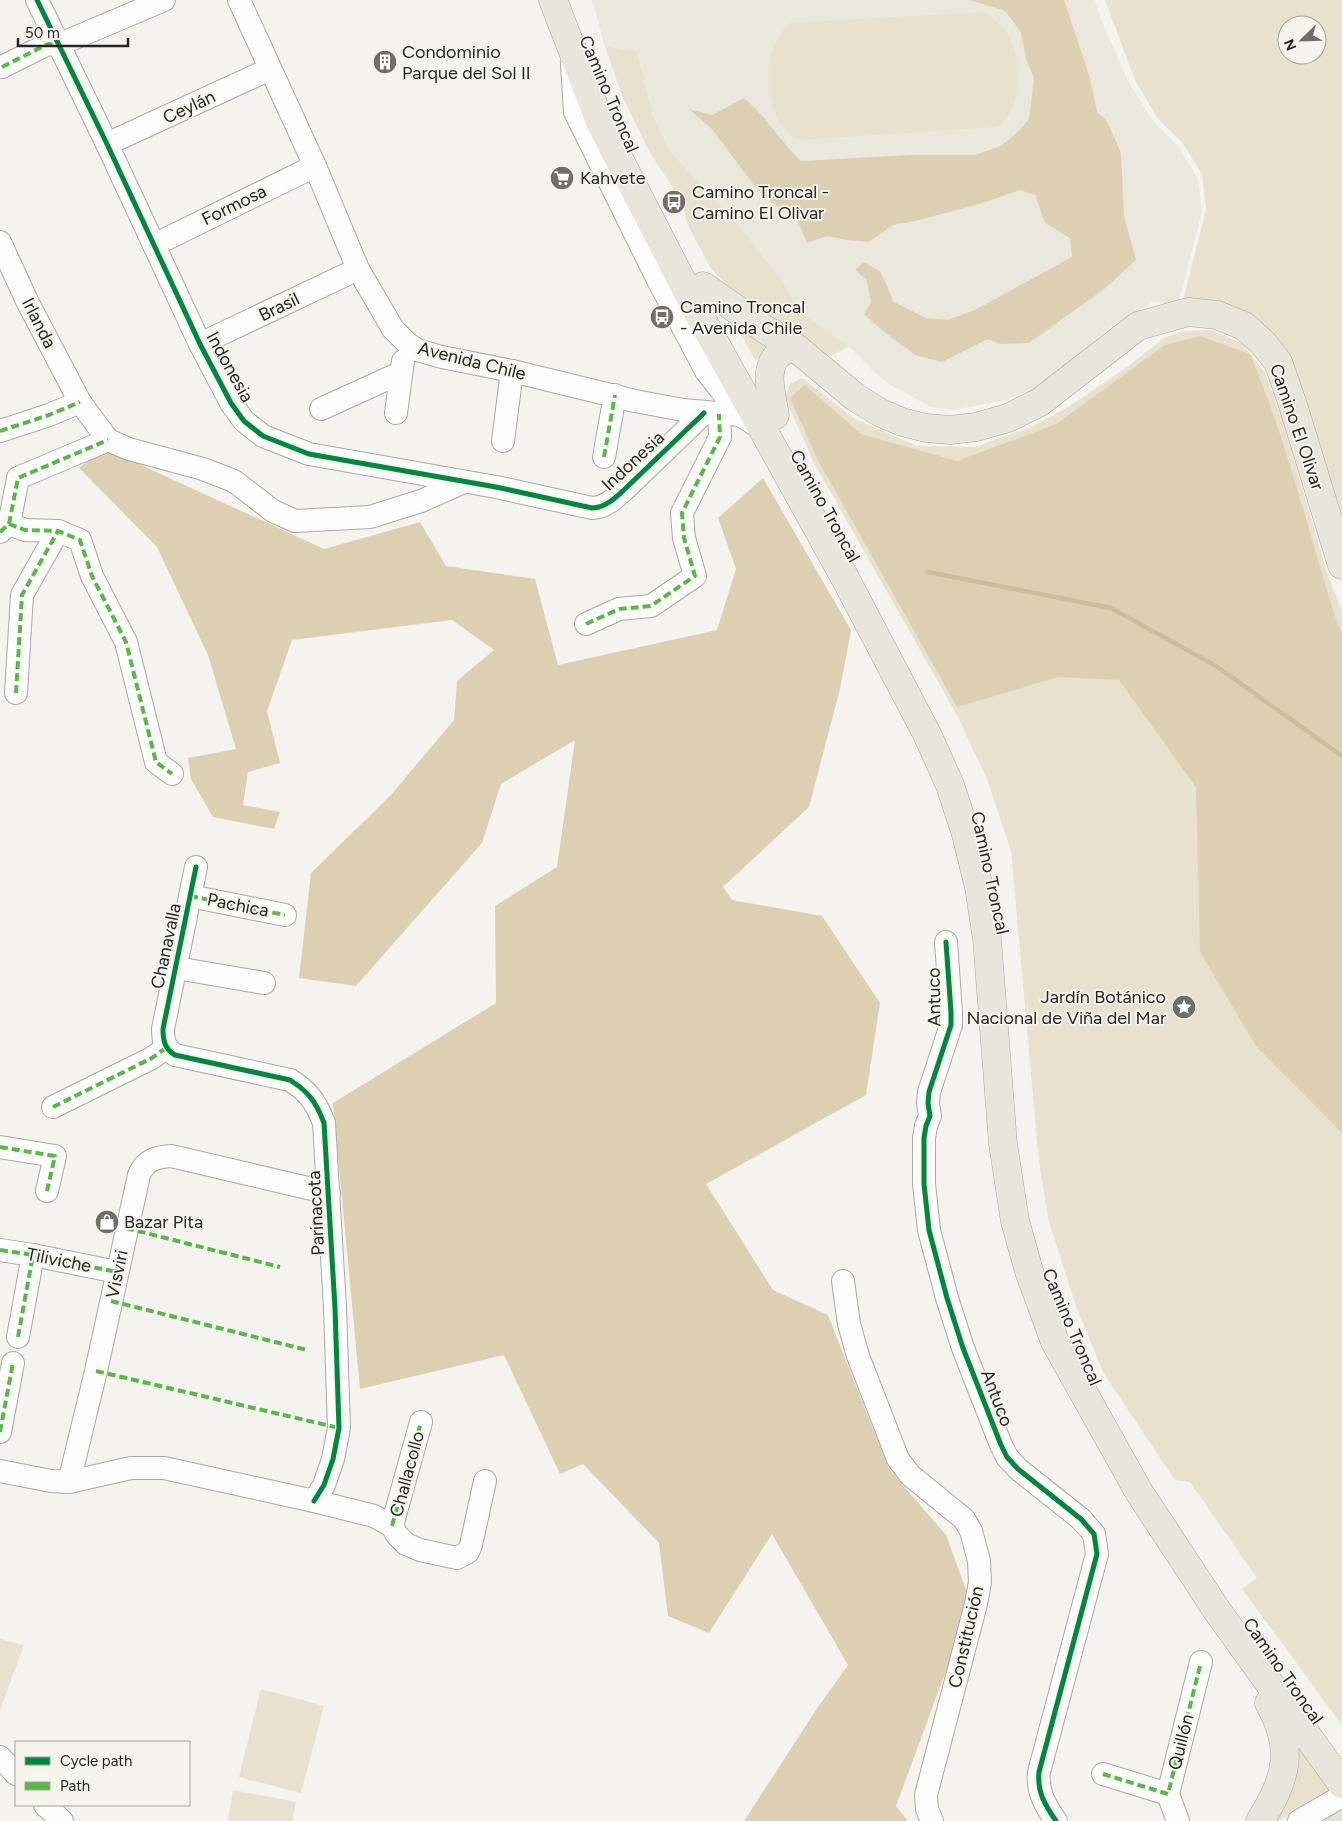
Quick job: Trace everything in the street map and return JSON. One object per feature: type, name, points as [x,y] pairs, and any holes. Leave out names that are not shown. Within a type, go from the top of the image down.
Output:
[{"type":"main road","name":"Camino Troncal","points":[[553,0],[609,139],[700,316],[740,417],[845,578],[927,734],[950,785],[966,834],[979,887],[987,939],[1003,1144],[1015,1221],[1029,1272],[1055,1342],[1139,1492],[1218,1612],[1341,1778]]},
{"type":"main road","name":"Camino Troncal","points":[[570,0],[600,78],[636,158],[702,286],[740,417],[934,706],[966,778],[984,830],[998,892],[1006,947],[1022,1158],[1047,1274],[1074,1340],[1103,1397],[1341,1778]]},
{"type":"main road","name":"Camino El Olivar","points":[[702,286],[796,348],[855,397],[881,413],[902,422],[926,428],[950,430],[976,427],[1008,418],[1040,402],[1138,326],[1188,312],[1217,315],[1244,326],[1263,343],[1278,362],[1342,565]]},
{"type":"main road","points":[[740,417],[779,353],[796,348]]},
{"type":"main road","points":[[1218,1612],[1277,1716],[1283,1732],[1285,1745],[1283,1774],[1278,1789],[1260,1821]]},
{"type":"street","name":"Indonesia","points":[[37,0],[107,144],[200,344],[231,403],[244,421],[263,436],[309,454],[599,508],[626,488],[740,417]]},
{"type":"street","points":[[2,67],[48,44],[58,45],[164,0]]},
{"type":"street","name":"Avenida Chile","points":[[240,0],[315,166],[358,269],[393,329],[407,343],[417,350],[442,357],[512,371],[635,401],[740,417]]},
{"type":"street","name":"Camino Troncal","points":[[572,51],[575,112],[658,280],[706,371],[740,417]]},
{"type":"street","name":"Ceylán","points":[[107,144],[270,69]]},
{"type":"street","name":"Formosa","points":[[154,245],[315,166]]},
{"type":"street","name":"Irlanda","points":[[0,242],[27,301],[80,402],[108,440]]},
{"type":"street","name":"Brasil","points":[[200,344],[358,269]]},
{"type":"street","points":[[396,413],[400,373],[407,343]]},
{"type":"street","points":[[503,441],[512,371]]},
{"type":"street","name":"Camino Troncal","points":[[706,371],[707,401],[740,417]]},
{"type":"street","points":[[321,409],[400,373]]},
{"type":"street","points":[[604,457],[615,395]]},
{"type":"street","points":[[0,431],[49,416],[80,402]]},
{"type":"street","points":[[586,624],[618,609],[651,606],[695,576],[684,538],[682,512],[720,437],[740,417]]},
{"type":"street","points":[[172,774],[156,762],[126,642],[92,576],[80,540],[58,531],[4,528],[18,478],[108,440],[129,449],[203,469],[234,481],[273,511],[295,521],[370,517],[421,501],[464,482]]},
{"type":"street","points":[[16,693],[22,595],[58,531]]},
{"type":"street","name":"Chanavalla","points":[[165,1039],[176,968],[196,868]]},
{"type":"street","name":"Pachica","points":[[190,896],[285,914]]},
{"type":"street","name":"Antuco","points":[[946,942],[951,1026],[929,1092],[930,1116],[924,1138],[924,1184],[929,1230],[935,1259],[963,1348],[1007,1457],[1018,1469],[1081,1519],[1094,1534],[1097,1554],[1039,1772],[1038,1780],[1041,1796],[1056,1821]]},
{"type":"street","points":[[176,968],[264,983]]},
{"type":"street","points":[[53,1106],[152,1058],[165,1039]]},
{"type":"street","name":"Parinacota","points":[[165,1039],[175,1055],[290,1080],[304,1089],[319,1109],[324,1122],[329,1193],[339,1428],[333,1459],[324,1485],[314,1501]]},
{"type":"street","points":[[0,1146],[55,1156],[47,1191]]},
{"type":"street","name":"Visviri","points":[[69,1482],[142,1167],[159,1157],[171,1156],[329,1193]]},
{"type":"street","name":"Tiliviche","points":[[0,1250],[117,1272]]},
{"type":"street","points":[[18,1337],[34,1255]]},
{"type":"street","name":"Constitución","points":[[843,1281],[849,1324],[858,1356],[898,1459],[910,1475],[964,1519],[971,1531],[979,1561],[980,1582],[976,1604],[926,1795],[927,1809],[932,1821]]},
{"type":"street","points":[[0,1432],[14,1363]]},
{"type":"street","name":"Challacollo","points":[[392,1526],[421,1422]]},
{"type":"street","points":[[0,1472],[51,1481],[69,1482],[131,1468],[164,1468],[374,1516],[392,1526],[397,1535],[406,1544],[420,1550],[452,1558],[463,1556],[468,1552],[485,1481]]},
{"type":"street","name":"Quillón","points":[[1178,1821],[1168,1794],[1200,1662]]},
{"type":"street","points":[[0,1757],[15,1773]]},
{"type":"street","points":[[1103,1774],[1168,1794]]},
{"type":"street","points":[[1299,1821],[1341,1778]]},
{"type":"shaded area","points":[[592,0],[1095,0],[1100,17],[1128,81],[1153,121],[1178,146],[1198,179],[1202,212],[1178,304],[1153,302],[1112,326],[1041,386],[1006,400],[953,410],[931,407],[892,386],[877,375],[849,347],[803,314],[780,278],[739,226],[670,151],[653,116],[637,51],[605,46]]},
{"type":"shaded area","points":[[970,0],[1064,0],[1090,78],[1097,112],[1107,121],[1121,153],[1124,216],[1136,260],[1103,290],[1029,343],[1000,344],[988,339],[942,362],[915,355],[864,314],[871,302],[867,281],[856,270],[863,262],[880,271],[894,302],[926,318],[947,320],[975,310],[1072,257],[1070,238],[1045,223],[1035,195],[1020,190],[983,203],[893,225],[869,242],[827,236],[807,243],[791,206],[778,207],[759,192],[712,129],[689,109],[712,115],[744,98],[801,161],[910,155],[975,155],[1001,146],[1017,133],[1029,119],[1034,78],[1026,59],[1021,32],[1005,11]]},
{"type":"shaded area","points":[[1105,0],[1342,0],[1342,526],[1275,341],[1182,304],[1206,210],[1202,174],[1182,142],[1158,119],[1135,80]]},
{"type":"shaded area","points":[[984,12],[1007,32],[1013,47],[1018,72],[1018,85],[1012,109],[1006,119],[997,127],[799,140],[787,132],[779,121],[770,97],[769,70],[775,44],[781,33],[790,23]]},
{"type":"shaded area","points":[[605,46],[637,51],[653,116],[670,151],[739,226],[780,278],[803,314],[849,347],[829,356],[742,301],[710,267],[687,223],[684,210],[673,188],[649,151],[623,98]]},
{"type":"shaded area","points":[[735,324],[767,346],[756,361]]},
{"type":"shaded area","name":"Jardín Botánico Nacional de Viña del Mar","points":[[1211,330],[1243,344],[1265,373],[1282,419],[1328,576],[1342,611],[1342,1725],[1242,1589],[1257,1578],[1190,1482],[1175,1480],[1103,1372],[1076,1306],[1049,1222],[1039,1162],[1011,851],[987,779],[958,717],[814,463],[785,398],[790,384],[802,378],[855,419],[917,446],[975,447],[1029,428],[1067,408],[1127,367],[1164,338],[1183,331]]},
{"type":"shaded area","points":[[1200,336],[1250,354],[1275,420],[1338,626],[1342,632],[1342,1133],[1256,1046],[1200,952],[1196,787],[1119,680],[1058,677],[957,707],[818,460],[790,398],[805,385],[861,434],[957,461],[1056,424],[1165,345]]},
{"type":"shaded area","points":[[104,448],[324,549],[420,522],[446,566],[535,579],[558,665],[717,630],[736,569],[718,518],[763,478],[851,630],[840,689],[809,807],[723,887],[732,900],[822,916],[880,1003],[866,1095],[706,1184],[773,1290],[828,1315],[889,1469],[946,1535],[971,1603],[896,1806],[908,1821],[744,1821],[816,1710],[848,1665],[772,1534],[709,1633],[668,1616],[659,1543],[583,1464],[560,1474],[504,1355],[360,1389],[333,1103],[496,1003],[495,906],[557,867],[575,740],[501,784],[482,843],[356,986],[299,978],[311,873],[391,795],[454,720],[457,681],[494,650],[452,620],[292,640],[267,711],[280,763],[248,772],[243,805],[280,812],[274,829],[213,817],[191,779],[188,758],[236,749],[208,655],[157,547],[79,468]]},
{"type":"shaded area","points":[[0,1639],[24,1645],[0,1710]]},
{"type":"shaded area","points":[[261,1689],[324,1706],[301,1793],[239,1777]]},
{"type":"shaded area","points":[[1289,1734],[1332,1792],[1278,1821],[1266,1821]]},
{"type":"shaded area","points":[[233,1790],[296,1802],[292,1821],[228,1821]]},
{"type":"shaded area","points":[[1342,1806],[1342,1821],[1317,1821]]},
{"type":"waterway","points":[[928,572],[1111,608],[1216,666],[1342,756]]},
{"type":"marked path","points":[[2,67],[48,44],[58,45]]},
{"type":"marked path","points":[[604,457],[615,395]]},
{"type":"marked path","points":[[0,431],[49,415],[80,402]]},
{"type":"marked path","points":[[586,624],[619,609],[651,606],[695,576],[684,538],[682,513],[720,437],[719,414]]},
{"type":"marked path","points":[[9,524],[18,478],[108,440]]},
{"type":"marked path","points":[[0,532],[9,524],[25,530],[58,531],[80,540],[92,576],[126,642],[156,762],[172,774]]},
{"type":"marked path","points":[[16,693],[22,595],[58,531]]},
{"type":"marked path","points":[[190,896],[285,915]]},
{"type":"marked path","points":[[53,1107],[152,1058],[166,1048]]},
{"type":"marked path","points":[[0,1147],[55,1156],[47,1191]]},
{"type":"marked path","points":[[126,1228],[280,1267]]},
{"type":"marked path","points":[[0,1250],[117,1272]]},
{"type":"marked path","points":[[18,1337],[33,1255]]},
{"type":"marked path","points":[[111,1301],[307,1350]]},
{"type":"marked path","points":[[0,1432],[13,1363]]},
{"type":"marked path","points":[[96,1371],[339,1428]]},
{"type":"marked path","points":[[392,1526],[421,1422]]},
{"type":"marked path","points":[[1103,1774],[1168,1794],[1201,1662]]},
{"type":"cycle path","points":[[37,0],[107,144],[200,344],[231,403],[244,421],[263,436],[309,454],[496,487],[597,508],[615,498],[704,413]]},
{"type":"cycle path","points":[[196,867],[163,1029],[165,1044],[175,1055],[290,1080],[311,1098],[324,1123],[335,1308],[339,1428],[333,1459],[324,1485],[314,1501]]},
{"type":"cycle path","points":[[946,942],[951,1025],[929,1092],[930,1116],[924,1138],[924,1184],[929,1230],[947,1298],[963,1348],[1007,1457],[1018,1469],[1081,1519],[1094,1534],[1097,1554],[1039,1772],[1039,1786],[1043,1798],[1056,1821]]},
{"type":"place","name":"Condominio Parque del Sol II","points":[[385,62]]},
{"type":"place","name":"Kahvete","points":[[562,178]]},
{"type":"place","name":"Camino Troncal - Camino El Olivar","points":[[674,202]]},
{"type":"place","name":"Camino Troncal - Avenida Chile","points":[[662,317]]},
{"type":"place","name":"Jardín Botánico Nacional de Viña del Mar","points":[[1184,1007]]},
{"type":"place","name":"Bazar Pita","points":[[107,1222]]}]
